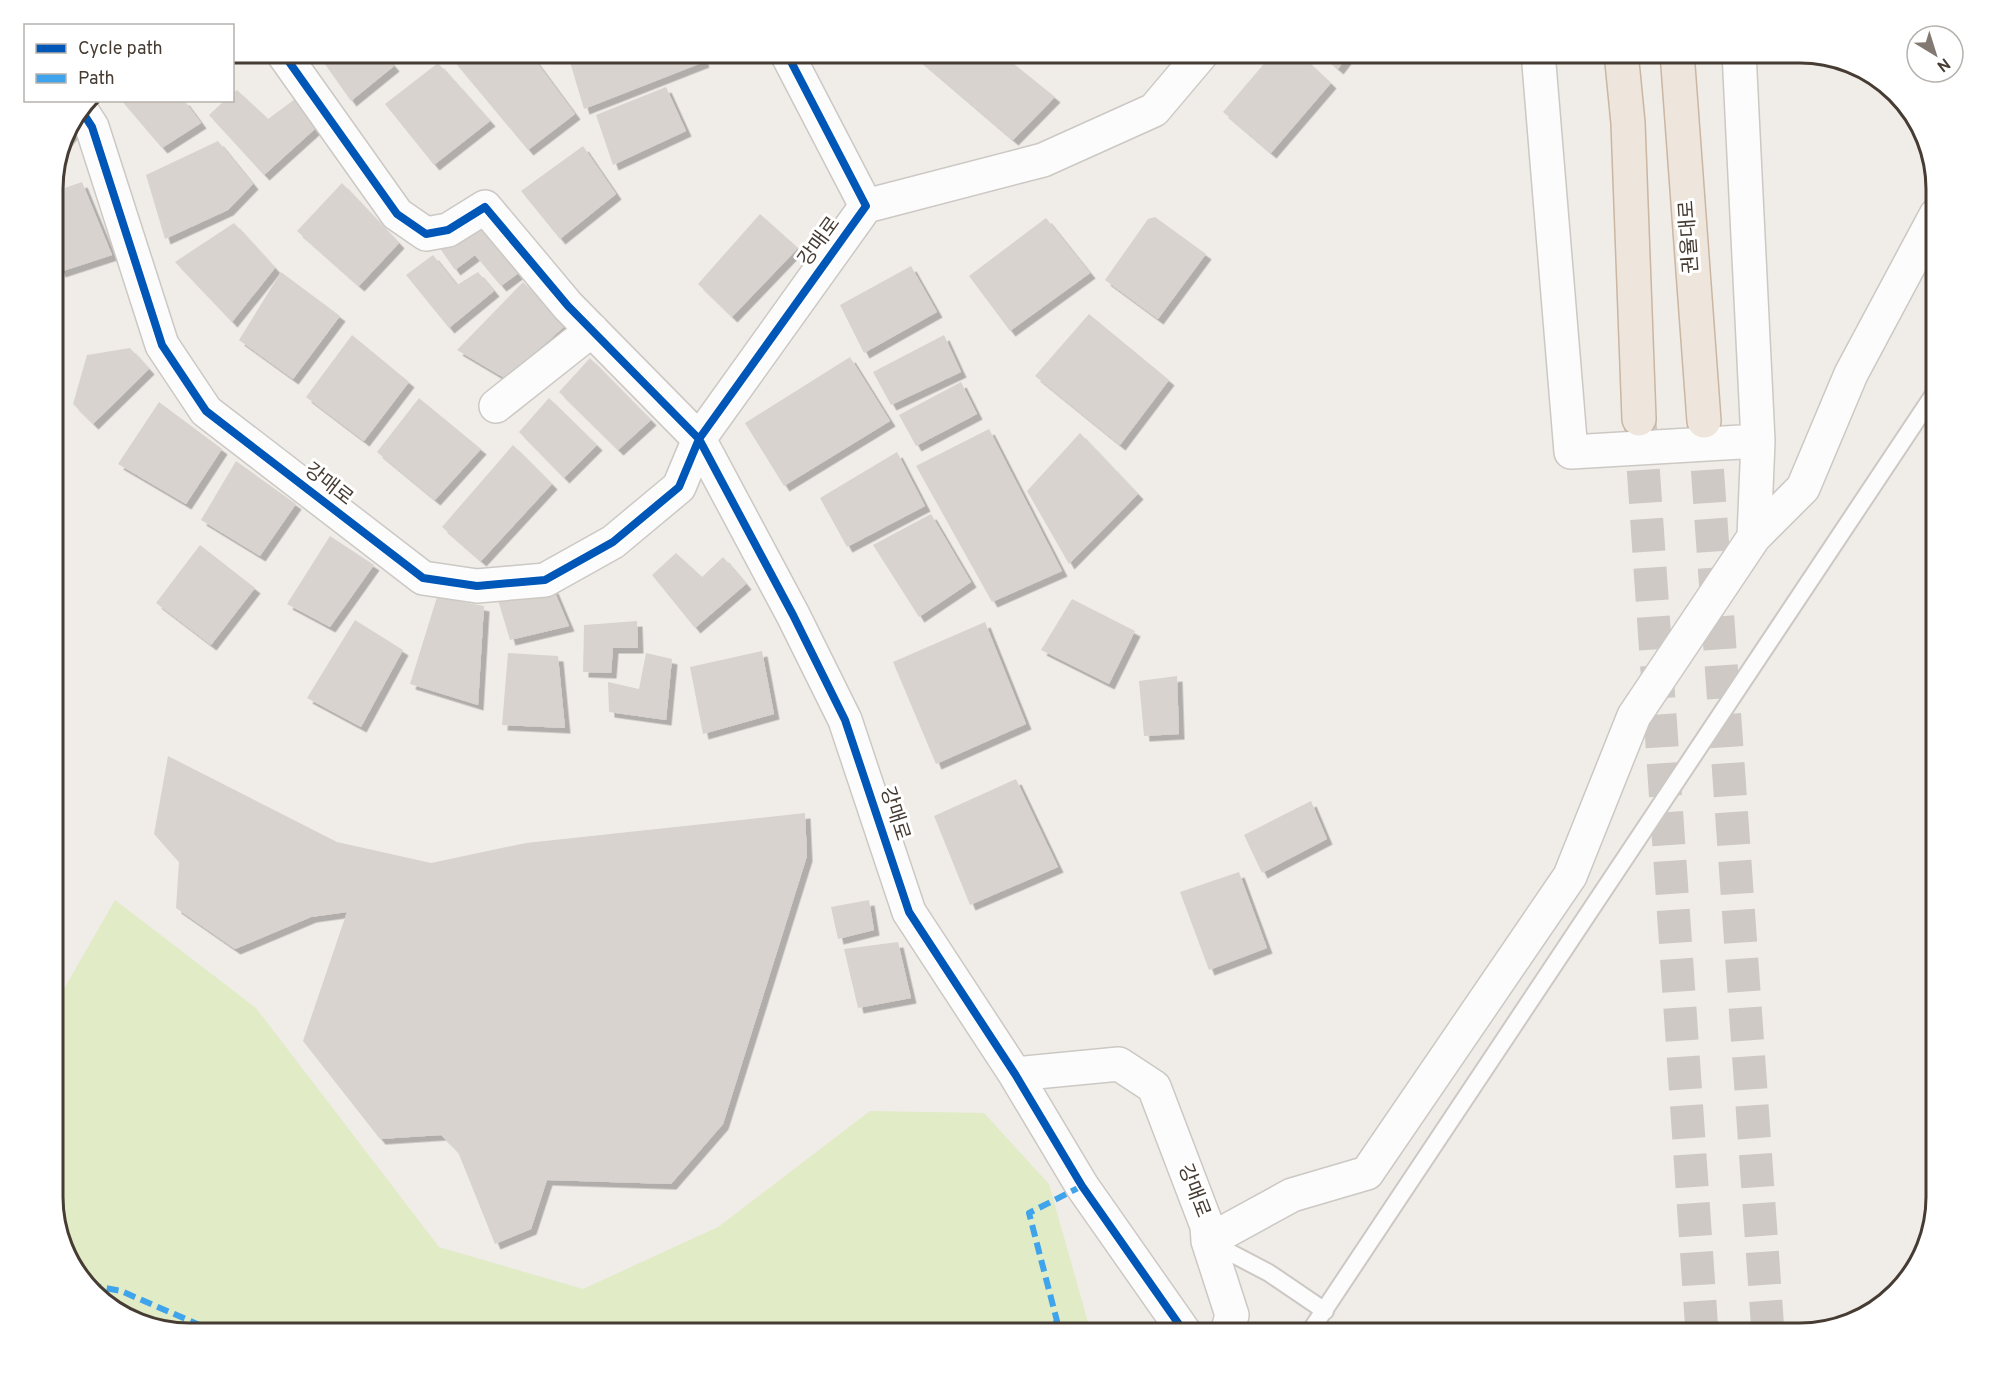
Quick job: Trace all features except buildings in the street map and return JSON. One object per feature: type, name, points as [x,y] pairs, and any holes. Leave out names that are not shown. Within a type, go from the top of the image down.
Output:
[{"type":"highway","points":[[1622,63],[1628,123],[1639,419]]},
{"type":"highway","name":"권율대로","points":[[1678,63],[1704,421]]},
{"type":"street","name":"강매로","points":[[290,63],[397,214],[426,234],[448,230],[485,207],[568,306],[699,439],[793,615],[845,720],[909,912],[1015,1074],[1082,1186],[1177,1323]]},
{"type":"street","name":"강매로","points":[[792,63],[866,207]]},
{"type":"street","name":"강매로","points":[[85,117],[92,128],[162,345],[206,411],[423,578],[477,586],[545,580],[613,542],[679,487],[699,439],[866,207],[1043,160],[1154,110],[1194,63]]},
{"type":"street","points":[[1539,63],[1571,452],[1758,441]]},
{"type":"street","points":[[1740,63],[1758,441],[1754,537]]},
{"type":"street","points":[[1209,1241],[1292,1196],[1367,1173],[1570,876],[1634,716],[1754,537],[1803,488],[1851,374],[1926,234]]},
{"type":"street","points":[[496,406],[592,330]]},
{"type":"street","name":"강매로","points":[[1015,1074],[1119,1064],[1154,1088],[1207,1226],[1209,1241],[1232,1315],[1230,1323]]},
{"type":"lane","points":[[1317,1323],[1926,406]]},
{"type":"lane","points":[[1209,1241],[1269,1273],[1325,1311]]},
{"type":"green space","points":[[115,900],[256,1008],[439,1247],[583,1289],[718,1227],[870,1111],[984,1113],[1049,1184],[1088,1323],[189,1323],[156,1319],[119,1302],[100,1286],[80,1260],[65,1222],[63,1205],[63,991]]},
{"type":"tunnel","points":[[1640,421],[1701,1323]]},
{"type":"tunnel","points":[[1704,421],[1767,1323]]},
{"type":"marked path","points":[[1055,1323],[1057,1321],[1029,1213],[1082,1186]]},
{"type":"marked path","points":[[101,1287],[121,1291],[195,1323]]},
{"type":"cycle path","points":[[86,117],[92,127],[162,345],[206,411],[423,578],[477,586],[545,580],[613,542],[679,487],[699,439],[568,306],[485,207],[448,230],[426,234],[397,214],[290,63]]},
{"type":"cycle path","points":[[792,63],[866,206],[699,439],[793,615],[845,720],[909,912],[1015,1074],[1082,1186],[1178,1323]]}]
